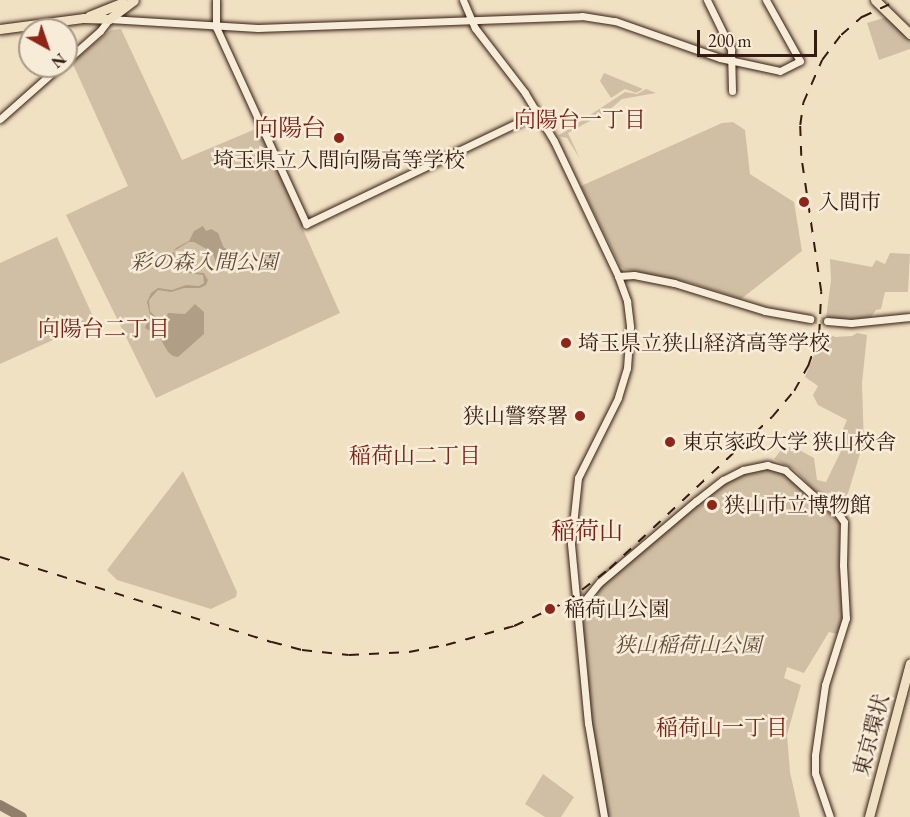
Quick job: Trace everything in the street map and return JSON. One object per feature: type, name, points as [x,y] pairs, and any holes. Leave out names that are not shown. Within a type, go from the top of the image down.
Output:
[{"type":"highway","points":[[84,18],[128,0]]},
{"type":"highway","points":[[0,29],[84,18],[109,19],[134,0]]},
{"type":"highway","points":[[875,0],[910,34]]},
{"type":"highway","name":"東京環状","points":[[871,817],[910,663]]},
{"type":"highway","name":"東京環状","points":[[871,817],[910,681]]},
{"type":"street","points":[[216,0],[216,27],[306,224],[538,113]]},
{"type":"street","points":[[463,0],[471,20],[538,113],[565,162],[618,276],[629,317],[627,369],[618,398],[578,478],[571,544],[588,723],[604,817]]},
{"type":"street","points":[[707,0],[730,45],[733,62],[732,92]]},
{"type":"street","points":[[78,50],[100,31],[109,19],[216,27],[573,16],[604,18],[733,62],[771,69],[793,62],[793,50],[766,0]]},
{"type":"street","points":[[0,119],[46,78]]},
{"type":"street","points":[[618,276],[634,275],[674,283],[765,311],[810,319]]},
{"type":"street","points":[[827,321],[851,323],[910,317]]},
{"type":"street","points":[[577,610],[593,589],[696,501],[723,480],[743,470],[767,465],[785,470],[814,496],[837,512],[844,522],[843,565],[846,618],[825,685],[815,755],[815,774],[830,817]]},
{"type":"green space","points":[[887,17],[910,40],[910,49],[879,60],[867,23]]},
{"type":"green space","name":"彩の森入間公園","points":[[121,29],[182,160],[260,127],[305,225],[302,227],[340,313],[156,398],[66,215],[128,186],[78,75],[78,57],[111,30]]},
{"type":"green space","points":[[604,73],[643,89],[636,93],[625,89],[611,98],[600,81]]},
{"type":"green space","points":[[646,89],[656,93],[622,99],[608,111],[568,133],[580,159],[567,138],[558,136],[625,92],[637,94]]},
{"type":"green space","points":[[733,122],[745,130],[750,174],[794,202],[802,251],[741,299],[691,283],[624,269],[620,266],[581,186],[722,123]]},
{"type":"green space","points":[[57,237],[95,321],[0,364],[0,263]]},
{"type":"green space","points":[[890,253],[910,254],[908,292],[885,292],[881,309],[876,310],[871,317],[850,320],[826,318],[831,280],[830,259],[872,267],[876,260],[885,264]]},
{"type":"green space","points":[[857,333],[867,335],[862,383],[864,447],[862,447],[846,500],[842,500],[840,504],[836,504],[839,497],[831,493],[818,495],[795,470],[774,459],[781,450],[792,446],[814,458],[817,480],[826,482],[843,447],[841,434],[847,420],[818,405],[813,395],[818,386],[805,377],[823,334],[835,337],[852,336]]},
{"type":"green space","name":"狭山稲荷山公園","points":[[767,468],[787,475],[812,500],[840,521],[839,564],[843,615],[841,627],[837,634],[829,632],[804,673],[787,667],[784,678],[801,685],[787,735],[790,772],[800,817],[608,817],[590,717],[587,656],[582,632],[584,614],[601,586],[698,504],[734,478]]},
{"type":"green space","points":[[183,471],[237,592],[236,597],[211,609],[117,580],[107,570]]},
{"type":"green space","points":[[543,774],[574,797],[561,817],[545,817],[525,804]]},
{"type":"shaded area","points":[[203,226],[206,231],[211,229],[218,233],[224,248],[240,253],[230,266],[223,267],[216,262],[212,252],[194,242],[189,242],[174,251],[189,241],[194,231]]},
{"type":"shaded area","points":[[174,251],[176,259],[183,263],[191,272],[204,273],[208,280],[206,285],[200,288],[184,288],[171,292],[158,290],[149,300],[150,311],[159,320],[165,320],[168,313],[185,314],[195,304],[204,312],[204,334],[178,357],[168,352],[158,335],[145,328],[150,315],[147,302],[151,293],[158,288],[172,290],[186,285],[199,286],[204,283],[203,275],[189,273],[183,264],[175,260],[172,254]]},
{"type":"taxiway","points":[[0,805],[22,817]]},
{"type":"tunnel","points":[[810,319],[827,321]]},
{"type":"railway","points":[[0,557],[272,642],[302,650],[349,655],[409,652],[446,645],[514,626],[566,602],[609,569],[772,417],[794,391],[808,366],[819,334],[821,292],[801,156],[800,125],[803,103],[822,60],[841,35],[862,17],[898,0]]},
{"type":"place","name":"埼玉県立入間向陽高等学校","points":[[339,138]]},
{"type":"place","name":"入間市","points":[[804,202]]},
{"type":"place","name":"埼玉県立狭山経済高等学校","points":[[566,343]]},
{"type":"place","name":"狭山警察署","points":[[580,416]]},
{"type":"place","name":"東京家政大学 狭山校舎","points":[[670,442]]},
{"type":"place","name":"狭山市立博物館","points":[[712,505]]},
{"type":"place","name":"稲荷山公園","points":[[550,609]]},
{"type":"district","name":"向陽台一丁目","points":[[580,120]]},
{"type":"district","name":"向陽台","points":[[290,128]]},
{"type":"district","name":"向陽台二丁目","points":[[104,329]]},
{"type":"district","name":"稲荷山二丁目","points":[[415,456]]},
{"type":"district","name":"稲荷山","points":[[587,531]]},
{"type":"district","name":"稲荷山一丁目","points":[[722,728]]}]
